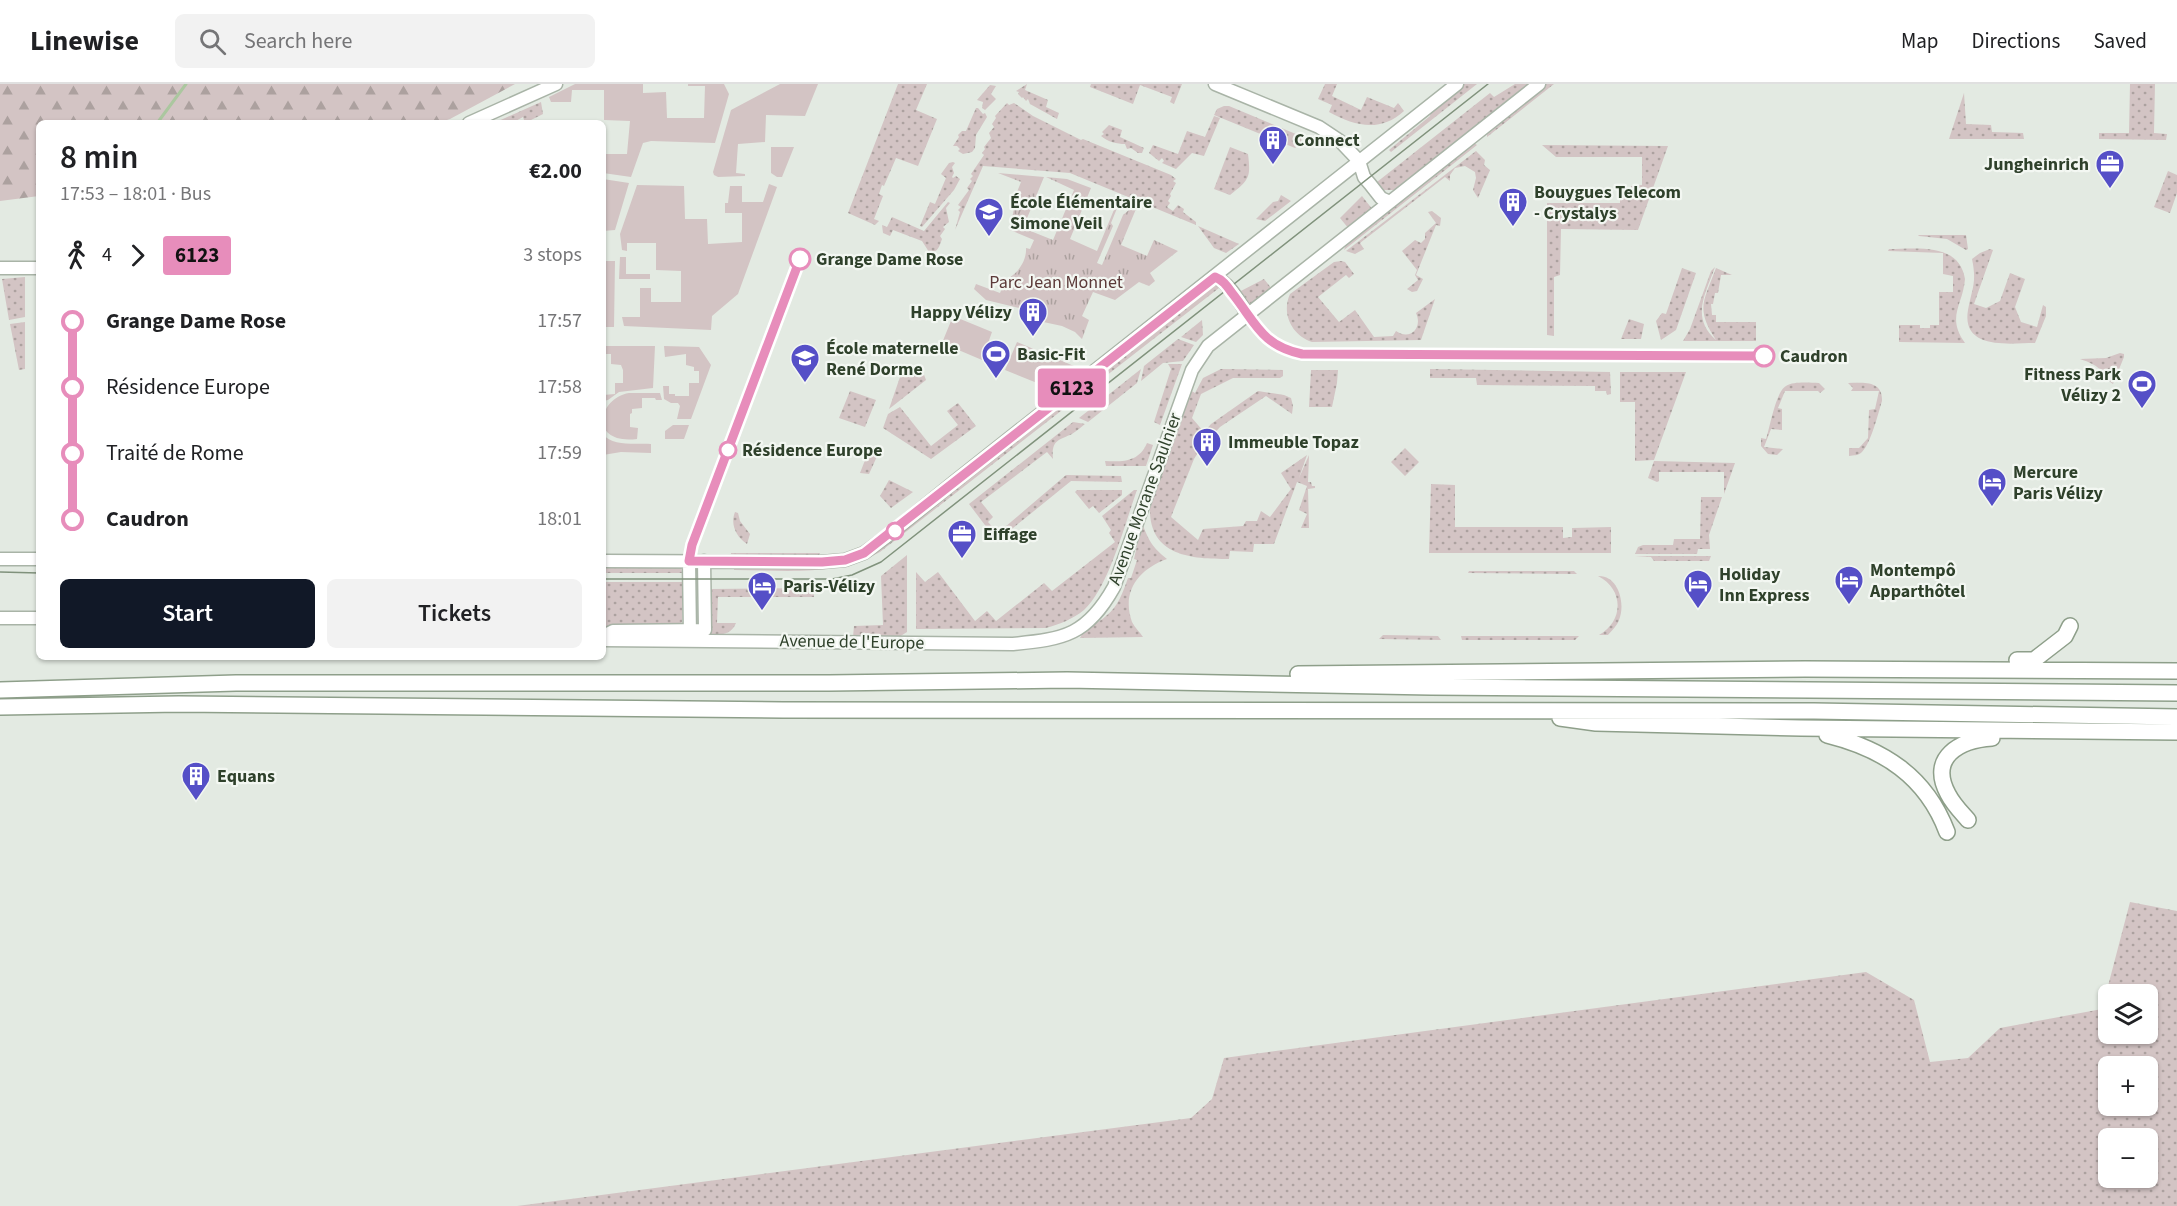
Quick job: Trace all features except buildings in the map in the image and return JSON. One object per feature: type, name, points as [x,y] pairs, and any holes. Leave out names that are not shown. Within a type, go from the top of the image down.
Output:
[{"type":"highway","points":[[1700,670],[1728,661],[2034,660],[2065,636],[2070,626]]},
{"type":"highway","points":[[1199,682],[1268,675],[1700,670],[2172,671]]},
{"type":"highway","points":[[0,690],[247,683],[1199,682],[1443,688],[2177,693]]},
{"type":"highway","points":[[0,707],[179,704],[772,710],[1814,711],[2177,717]]},
{"type":"highway","points":[[1497,710],[1596,723],[1801,728],[2177,732]]},
{"type":"highway","points":[[1801,728],[1847,740],[1883,755],[1903,769],[1926,791],[1941,814],[1947,832]]},
{"type":"highway","points":[[1968,820],[1947,792],[1942,779],[1945,760],[1956,747],[1966,742],[1986,739],[2087,732]]},
{"type":"main road","points":[[476,120],[556,84]]},
{"type":"main road","points":[[1215,84],[1319,127],[1340,141],[1359,161],[1364,177],[1382,198],[1390,202]]},
{"type":"main road","points":[[606,561],[845,560],[864,553],[891,534],[1457,84]]},
{"type":"main road","name":"Avenue Morane Saulnier","points":[[1013,644],[1051,640],[1072,633],[1092,618],[1105,603],[1114,587],[1192,370],[1208,346],[1539,84]]},
{"type":"main road","points":[[0,268],[36,268]]},
{"type":"main road","points":[[1215,277],[1227,286],[1248,315]]},
{"type":"main road","points":[[0,559],[36,559]]},
{"type":"main road","points":[[689,561],[690,636],[705,630],[704,561]]},
{"type":"main road","points":[[0,618],[36,618]]},
{"type":"main road","name":"Avenue de l'Europe","points":[[606,634],[613,631],[690,636],[1013,644]]},
{"type":"main road","name":"Avenue de l'Europe","points":[[606,640],[690,636]]},
{"type":"green space","points":[[0,84],[515,84],[447,120],[36,120],[36,196],[0,201]]},
{"type":"green space","points":[[575,84],[643,84],[643,93],[666,92],[667,118],[704,118],[705,86],[688,86],[688,84],[724,84],[729,94],[715,143],[651,141],[643,143],[631,177],[606,173],[606,154],[627,154],[630,121],[604,120],[604,90],[572,90],[571,102],[551,102],[549,97]]},
{"type":"green space","points":[[780,84],[818,84],[805,116],[766,115],[765,142],[738,144],[736,173],[745,174],[745,176],[718,177],[714,175],[731,110]]},
{"type":"green space","points":[[898,84],[927,84],[916,110],[937,119],[918,166],[896,158],[879,194],[883,196],[874,219],[879,221],[875,225],[848,213]]},
{"type":"green space","points":[[1027,84],[1025,90],[1048,100],[1046,107],[1059,113],[1057,119],[1030,104],[1028,99],[1026,101],[1018,94],[1019,92],[1016,91]]},
{"type":"green space","points":[[1091,84],[1182,84],[1174,104],[1170,102],[1172,97],[1140,85],[1133,104],[1090,87]]},
{"type":"green space","points":[[1325,84],[1337,84],[1332,96],[1361,110],[1367,97],[1394,108],[1398,103],[1404,111],[1395,118],[1377,125],[1348,121],[1329,112],[1332,105],[1318,99]]},
{"type":"green space","points":[[1464,84],[1477,84],[1391,152],[1389,150],[1430,116],[1431,110]]},
{"type":"green space","points":[[1515,84],[1531,84],[1397,190],[1383,190],[1377,182],[1490,93],[1494,97]]},
{"type":"green space","points":[[1546,84],[1554,84],[1487,137],[1487,131]]},
{"type":"green space","points":[[2130,84],[2155,84],[2154,133],[2167,134],[2166,140],[2099,139],[2099,133],[2129,133]]},
{"type":"green space","points":[[990,85],[996,86],[991,94],[996,99],[985,110],[982,108],[983,102],[977,100]]},
{"type":"green space","points":[[1964,93],[1966,124],[1991,125],[1992,132],[2023,133],[2024,139],[1949,139]]},
{"type":"green space","points":[[541,102],[543,114],[531,120],[524,120],[523,117],[518,120],[501,120]]},
{"type":"green space","points":[[1007,103],[1009,105],[1014,103],[1033,116],[1081,140],[1171,175],[1176,179],[1173,181],[1176,183],[1167,207],[1173,211],[1178,205],[1196,222],[1196,225],[1070,173],[983,166],[955,230],[960,212],[958,210],[961,207],[958,205],[969,190],[967,188],[973,176],[971,174],[984,155],[982,153],[991,138],[989,133],[994,127],[992,124],[995,116]]},
{"type":"green space","points":[[1229,106],[1303,137],[1302,142],[1295,148],[1214,115],[1217,109]]},
{"type":"green space","points":[[976,108],[983,114],[985,113],[987,117],[976,135],[975,148],[972,152],[963,154],[958,151],[960,149],[957,146],[953,146],[958,135],[966,131]]},
{"type":"green space","points":[[1214,116],[1220,118],[1204,156],[1192,153],[1176,169],[1162,163],[1164,161],[1162,158],[1159,161],[1149,153],[1153,145],[1178,154],[1187,131],[1205,137]]},
{"type":"green space","points":[[1109,125],[1122,130],[1120,137],[1144,148],[1142,153],[1131,148],[1127,149],[1125,144],[1107,140],[1101,136]]},
{"type":"green space","points":[[1474,143],[1477,145],[1344,250],[1347,242]]},
{"type":"green space","points":[[1542,145],[1668,146],[1638,230],[1561,229],[1560,275],[1554,277],[1554,336],[1547,335],[1547,203],[1620,203],[1620,196],[1631,196],[1631,186],[1642,185],[1642,157],[1556,157]]},
{"type":"green space","points":[[771,147],[794,147],[782,177],[771,173]]},
{"type":"green space","points":[[1230,147],[1248,154],[1249,174],[1245,182],[1230,195],[1214,189]]},
{"type":"green space","points":[[1476,151],[1485,160],[1484,165],[1490,170],[1478,198],[1473,190],[1475,172],[1465,166],[1455,168],[1450,175],[1450,181],[1445,177],[1360,243],[1364,249],[1355,254],[1346,251]]},
{"type":"green space","points":[[949,163],[955,163],[952,167],[954,173],[952,177],[956,176],[960,179],[954,190],[922,227],[920,226],[930,202],[935,204],[946,178],[941,174]]},
{"type":"green space","points":[[2168,171],[2177,175],[2177,193],[2170,213],[2154,207]]},
{"type":"green space","name":"Parc Jean Monnet","points":[[998,173],[1044,177],[1023,228],[1053,240],[1074,190],[1046,177],[1067,179],[1091,188],[1070,239],[1097,251],[1118,200],[1120,201],[1111,223],[1113,226],[1097,263],[1102,265],[1123,215],[1129,210],[1136,209],[1121,245],[1147,256],[1154,240],[1178,251],[1150,273],[1155,281],[1149,286],[1139,282],[1115,300],[1093,292],[1082,316],[1089,320],[1082,339],[1075,332],[1062,326],[1034,320],[1019,308],[986,300],[974,289],[976,284],[1000,293],[1005,281],[1002,280],[1012,276],[1020,268],[1025,258],[1026,248],[1030,249],[1034,240],[1010,230],[1014,208],[1011,207],[1021,182]]},
{"type":"green space","points":[[606,179],[629,183],[615,230],[606,231]]},
{"type":"green space","points":[[769,184],[777,187],[738,294],[712,316],[711,330],[624,326],[622,317],[640,317],[640,288],[651,288],[651,302],[681,302],[681,271],[656,270],[656,243],[627,243],[627,251],[622,250],[620,234],[637,185],[684,186],[685,219],[707,219],[708,244],[742,242],[742,213],[725,213],[725,203],[728,203],[730,186],[742,186],[742,202],[763,202]]},
{"type":"green space","points":[[1281,195],[1291,201],[1265,221],[1256,219],[1273,202],[1278,201]]},
{"type":"green space","points":[[1362,196],[1373,210],[1349,229],[1340,218]]},
{"type":"green space","points":[[948,202],[950,203],[946,208],[949,222],[943,227],[945,229],[940,236],[942,239],[938,249],[934,252],[929,252],[922,241],[893,230],[890,236],[883,233],[882,225],[887,227],[892,217],[924,231]]},
{"type":"green space","points":[[1432,211],[1441,218],[1440,226],[1436,225],[1416,275],[1423,279],[1417,291],[1412,292],[1407,289],[1418,280],[1415,275],[1417,270],[1402,251],[1415,240],[1421,243],[1425,239],[1425,233],[1436,223],[1428,212]]},
{"type":"green space","points":[[1198,226],[1239,244],[1226,253],[1214,248]]},
{"type":"green space","points":[[1918,235],[1966,235],[1968,249],[1947,239]]},
{"type":"green space","points":[[1889,249],[1935,250],[1946,253],[1955,259],[1965,279],[1956,318],[1959,334],[1965,343],[1899,342],[1899,325],[1920,325],[1920,328],[1930,328],[1930,325],[1939,325],[1939,292],[1953,292],[1953,276],[1943,274],[1943,253],[1888,251]]},
{"type":"green space","points":[[1990,249],[1993,250],[1974,304],[1986,308],[2000,301],[2010,273],[2025,279],[2015,307],[2021,322],[2037,327],[2043,305],[2046,307],[2046,316],[2035,343],[1990,342],[1972,332],[1968,323],[1968,310],[1974,280],[1972,259]]},
{"type":"green space","points":[[620,257],[626,257],[626,274],[650,274],[650,279],[619,279]]},
{"type":"green space","points":[[606,261],[615,261],[614,327],[606,327]]},
{"type":"green space","points":[[1334,262],[1345,262],[1354,274],[1349,278],[1346,275],[1318,297],[1339,322],[1355,310],[1374,337],[1393,336],[1396,331],[1406,335],[1414,331],[1418,324],[1416,313],[1435,299],[1421,340],[1312,342],[1299,334],[1290,323],[1288,316],[1290,294]]},
{"type":"green space","points":[[1715,267],[1702,305],[1704,323],[1708,331],[1716,340],[1705,320],[1704,304],[1716,268],[1732,275],[1721,275],[1718,293],[1715,293],[1713,304],[1711,304],[1712,315],[1716,315],[1716,322],[1756,322],[1756,341],[1683,341],[1690,329],[1711,271]]},
{"type":"green space","points":[[1682,268],[1696,273],[1676,330],[1661,340],[1656,321],[1662,313],[1666,314]]},
{"type":"green space","points":[[25,277],[25,317],[9,320],[2,279]]},
{"type":"green space","points":[[1264,279],[1272,289],[1248,306],[1237,293]]},
{"type":"green space","points":[[1216,285],[1219,288],[880,552],[863,560],[828,569],[734,570],[734,567],[847,561],[1210,286]]},
{"type":"green space","points":[[953,316],[992,332],[982,360],[942,343]]},
{"type":"green space","points":[[1629,319],[1644,324],[1641,339],[1621,339]]},
{"type":"green space","points":[[1202,320],[1203,335],[1196,342],[1181,337]]},
{"type":"green space","points":[[25,322],[25,369],[19,370],[10,324]]},
{"type":"green space","points":[[1178,339],[1194,345],[1183,361],[1163,363],[1141,381],[1144,366]]},
{"type":"green space","points":[[1017,342],[1074,366],[1047,387],[1005,370]]},
{"type":"green space","points":[[606,346],[655,346],[653,388],[619,392],[606,400],[606,395],[615,394],[615,383],[623,383],[621,365],[611,364],[611,354],[606,354]]},
{"type":"green space","points":[[664,346],[699,347],[711,365],[691,419],[677,419],[680,406],[678,403],[671,403],[664,399],[663,386],[669,386],[669,394],[689,396],[689,383],[699,383],[699,371],[694,371],[694,367],[686,365],[686,354],[665,357]]},
{"type":"green space","points":[[2120,353],[2124,354],[2124,357],[2113,384],[2098,368],[2080,359],[2106,358]]},
{"type":"green space","points":[[1168,364],[1182,364],[1160,425],[1154,422],[1171,369]]},
{"type":"green space","points":[[1141,369],[1137,383],[1088,422],[1079,418]]},
{"type":"green space","points":[[1221,369],[1283,370],[1283,376],[1280,378],[1233,378],[1201,394],[1192,418],[1204,432],[1211,424],[1258,391],[1291,398],[1292,414],[1266,396],[1220,427],[1194,459],[1171,517],[1198,540],[1203,529],[1243,526],[1246,521],[1257,521],[1261,511],[1270,517],[1291,489],[1281,473],[1307,455],[1299,478],[1309,455],[1308,482],[1315,486],[1315,488],[1308,489],[1309,528],[1301,528],[1307,514],[1299,510],[1307,486],[1297,482],[1274,544],[1254,544],[1253,552],[1230,551],[1229,559],[1186,555],[1163,544],[1156,535],[1151,521],[1150,504],[1190,390],[1195,393],[1203,378]]},
{"type":"green space","points":[[1430,369],[1610,372],[1611,394],[1607,395],[1606,391],[1595,391],[1595,386],[1477,385],[1476,378],[1430,378]]},
{"type":"green space","points":[[1311,370],[1338,370],[1332,407],[1309,407]]},
{"type":"green space","points":[[923,372],[926,380],[889,409],[900,377]]},
{"type":"green space","points":[[1620,372],[1686,372],[1654,460],[1635,461],[1635,402],[1620,402]]},
{"type":"green space","points":[[1793,383],[1819,383],[1825,389],[1820,393],[1818,391],[1785,391],[1778,408],[1782,409],[1782,430],[1771,429],[1764,447],[1783,449],[1777,455],[1768,454],[1761,446],[1761,438],[1766,439],[1782,389]]},
{"type":"green space","points":[[1848,383],[1866,383],[1876,386],[1881,394],[1882,401],[1865,448],[1859,454],[1849,456],[1849,448],[1859,448],[1868,438],[1869,410],[1875,409],[1879,391],[1851,391],[1853,388]]},
{"type":"green space","points":[[850,391],[876,400],[865,427],[839,418]]},
{"type":"green space","points":[[629,393],[660,393],[662,400],[642,398],[642,408],[632,409],[630,427],[638,428],[637,439],[621,439],[611,435],[606,429],[606,409],[618,397]]},
{"type":"green space","points":[[958,403],[976,426],[931,459],[883,428],[888,414],[900,407],[931,446],[958,425],[947,411]]},
{"type":"green space","points":[[1073,422],[1085,424],[1055,444],[1053,459],[1047,452],[981,502],[993,517],[988,522],[998,533],[1066,475],[1121,476],[1122,482],[1071,481],[997,541],[969,504]]},
{"type":"green space","points":[[673,425],[689,425],[684,439],[665,439],[665,431]]},
{"type":"green space","points":[[606,437],[618,443],[651,444],[651,453],[621,452],[606,454]]},
{"type":"green space","points":[[1147,443],[1153,445],[1146,466],[1106,466],[1105,461],[1130,460],[1140,454]]},
{"type":"green space","points":[[1405,448],[1419,462],[1405,476],[1391,462]]},
{"type":"green space","points":[[869,450],[879,452],[869,474],[860,473]]},
{"type":"green space","points":[[1654,461],[1735,463],[1724,494],[1724,472],[1659,472],[1657,482],[1648,478]]},
{"type":"green space","points":[[889,480],[913,492],[891,508],[880,496]]},
{"type":"green space","points":[[1431,484],[1455,485],[1455,527],[1563,527],[1563,538],[1572,537],[1572,528],[1611,527],[1611,553],[1429,553]]},
{"type":"green space","points":[[1077,490],[1122,490],[1122,495],[1099,513],[1093,506],[1089,509],[1075,492]]},
{"type":"green space","points":[[1137,490],[1109,571],[1093,600],[1075,616],[1046,628],[916,629],[916,572],[925,582],[938,572],[975,621],[987,611],[996,621],[1044,583],[1052,591],[1115,542],[1102,516]]},
{"type":"green space","points":[[1701,497],[1722,497],[1709,535],[1710,549],[1698,549],[1697,554],[1635,554],[1638,547],[1643,545],[1673,545],[1674,539],[1700,539]]},
{"type":"green space","points":[[735,512],[738,513],[740,521],[750,534],[747,544],[735,530],[733,521]]},
{"type":"green space","points":[[1142,523],[1152,543],[1167,559],[1157,563],[1141,575],[1131,591],[1129,611],[1132,622],[1143,637],[1080,638],[1085,631],[1103,619],[1120,599],[1137,560],[1134,559]]},
{"type":"green space","points":[[731,553],[820,553],[818,557],[731,555]]},
{"type":"green space","points":[[907,555],[907,632],[899,637],[853,637],[854,626],[883,625],[881,576]]},
{"type":"green space","points":[[1635,556],[1711,556],[1709,561],[1654,561],[1651,557]]},
{"type":"green space","points":[[606,566],[681,567],[682,573],[606,573]]},
{"type":"green space","points":[[1469,571],[1574,571],[1577,574],[1468,573]]},
{"type":"green space","points":[[1598,576],[1611,580],[1621,598],[1619,620],[1608,635],[1599,635],[1613,622],[1618,605],[1613,589]]},
{"type":"green space","points":[[606,582],[682,582],[682,622],[678,627],[606,628]]},
{"type":"green space","points":[[814,588],[814,597],[718,597],[717,623],[736,623],[729,632],[711,634],[710,589]]},
{"type":"green space","points":[[1383,635],[1438,636],[1441,640],[1379,639]]},
{"type":"green space","points":[[1461,636],[1579,636],[1575,640],[1462,640]]},
{"type":"green space","points":[[2130,902],[2177,911],[2177,1206],[517,1206],[1191,1118],[1212,1099],[1224,1058],[1866,972],[1914,1000],[1930,1062],[1968,1058],[2000,1028],[2098,1010],[2098,1044],[2158,1044],[2158,984],[2109,984]]},
{"type":"waterway","points":[[159,120],[186,84]]},
{"type":"tram line","points":[[606,579],[832,579],[852,575],[881,562],[1488,84]]},
{"type":"tram line","points":[[0,572],[36,573]]},
{"type":"bus line","name":"6123","points":[[800,259],[692,545],[689,561],[822,562],[845,560],[864,553],[1215,277],[1227,286],[1256,327],[1269,340],[1279,347],[1302,354],[1764,356]]},
{"type":"place","name":"Connect","points":[[1273,166]]},
{"type":"place","name":"Jungheinrich","points":[[2110,190]]},
{"type":"place","name":"Bouygues Telecom - Crystalys","points":[[1513,228]]},
{"type":"place","name":"École Élémentaire Simone Veil","points":[[989,238]]},
{"type":"place","name":"Grange Dame Rose","points":[[800,259]]},
{"type":"place","name":"Happy Vélizy","points":[[1033,338]]},
{"type":"place","name":"Caudron","points":[[1764,356]]},
{"type":"place","name":"Basic-Fit","points":[[996,380]]},
{"type":"place","name":"École maternelle René Dorme","points":[[805,384]]},
{"type":"place","name":"Fitness Park Vélizy 2","points":[[2142,410]]},
{"type":"place","name":"Résidence Europe","points":[[728,450]]},
{"type":"place","name":"Immeuble Topaz","points":[[1207,468]]},
{"type":"place","name":"Mercure Paris Vélizy","points":[[1992,508]]},
{"type":"place","name":"Eiffage","points":[[962,560]]},
{"type":"place","name":"Montempô Apparthôtel","points":[[1849,606]]},
{"type":"place","name":"Holiday Inn Express","points":[[1698,610]]},
{"type":"place","name":"Paris-Vélizy","points":[[762,612]]},
{"type":"place","name":"Equans","points":[[196,802]]}]
